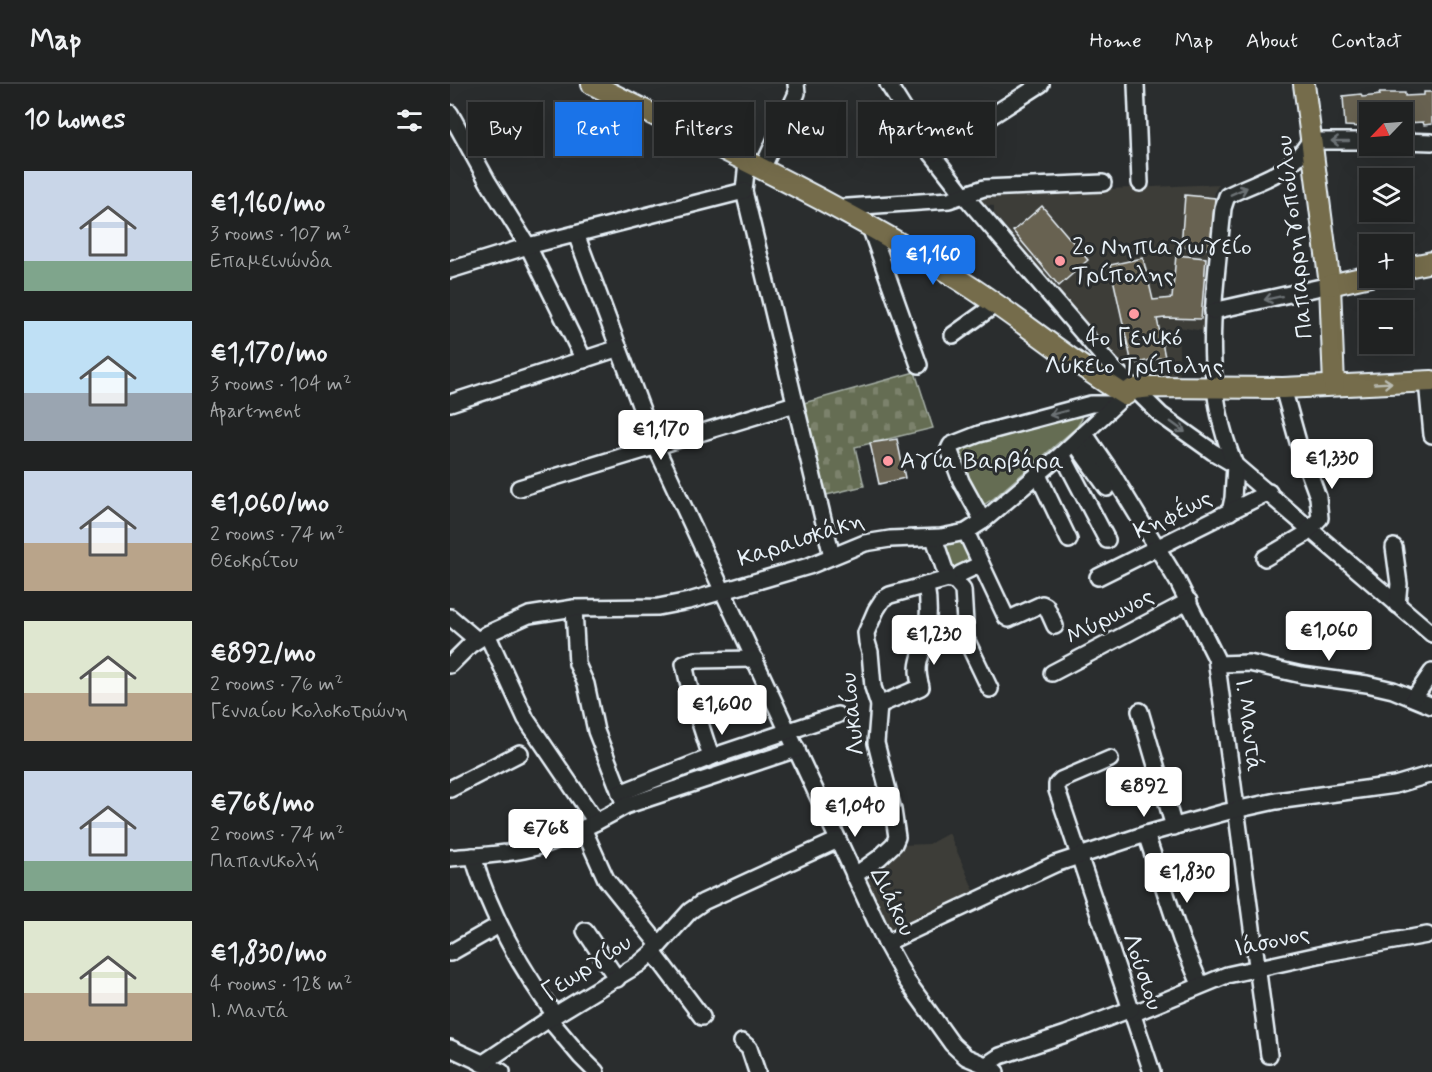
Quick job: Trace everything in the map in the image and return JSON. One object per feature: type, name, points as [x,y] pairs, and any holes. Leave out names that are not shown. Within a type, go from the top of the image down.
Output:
[{"type":"main road","points":[[592,84],[870,227],[970,286],[1124,396],[1152,387],[1283,388],[1430,381]]},
{"type":"main road","name":"Παπαρρηγοπούλου","points":[[1304,84],[1330,285],[1334,385]]},
{"type":"main road","points":[[1413,266],[1432,262]]},
{"type":"main road","points":[[1330,285],[1359,278]]},
{"type":"street","points":[[796,84],[797,93],[755,166],[744,191],[832,556]]},
{"type":"street","points":[[888,84],[899,102]]},
{"type":"street","points":[[995,114],[1041,84]]},
{"type":"street","points":[[1136,84],[1140,183]]},
{"type":"street","points":[[452,122],[528,246],[584,360]]},
{"type":"street","points":[[1230,512],[1235,465],[1221,428],[1211,349],[1223,208],[1227,196],[1282,172],[1301,156],[1310,141],[1359,141]]},
{"type":"street","points":[[1413,141],[1432,142]]},
{"type":"street","points":[[934,156],[1036,281],[1124,396],[1161,415],[1235,465],[1432,634]]},
{"type":"street","points":[[834,208],[949,200],[984,188],[1103,183]]},
{"type":"street","points":[[450,270],[528,246],[744,191]]},
{"type":"street","points":[[870,227],[919,366]]},
{"type":"street","name":"Διάκου","points":[[576,234],[655,446],[886,943],[907,981],[952,1044],[982,1068]]},
{"type":"street","points":[[1213,311],[1330,285]]},
{"type":"street","points":[[953,335],[995,305]]},
{"type":"street","points":[[450,403],[620,348]]},
{"type":"street","points":[[1430,381],[1432,435]]},
{"type":"street","points":[[1265,558],[1311,529],[1320,518],[1320,509],[1283,388]]},
{"type":"street","points":[[983,521],[953,464],[949,449],[951,444],[979,434],[1124,396]]},
{"type":"street","name":"Καραισκάκη","points":[[450,665],[482,637],[529,615],[574,609],[658,607],[723,593],[808,566],[873,541],[948,536],[966,532],[983,521],[1080,439],[1124,396]]},
{"type":"street","points":[[519,488],[795,404]]},
{"type":"street","points":[[1080,439],[1107,488]]},
{"type":"street","name":"Ι. Μαντά","points":[[1080,439],[1113,475],[1189,601],[1215,653],[1269,1054]]},
{"type":"street","points":[[1062,454],[1107,540]]},
{"type":"street","points":[[1038,475],[1069,540]]},
{"type":"street","name":"Κηφέως","points":[[1098,578],[1269,492]]},
{"type":"street","points":[[966,532],[1006,617],[1009,619],[1042,604],[1046,606],[1054,626]]},
{"type":"street","points":[[934,537],[952,580],[963,590],[966,639],[990,688]]},
{"type":"street","points":[[1394,547],[1399,584],[1397,605]]},
{"type":"street","points":[[952,580],[981,564]]},
{"type":"street","name":"Λυκαίου","points":[[854,876],[889,850],[897,837],[893,810],[876,743],[879,705],[873,687],[866,633],[883,599],[926,585],[952,580]]},
{"type":"street","points":[[879,705],[921,687],[917,664],[926,635],[928,596],[926,585]]},
{"type":"street","name":"Μύρωνος","points":[[1052,673],[1189,601]]},
{"type":"street","points":[[574,609],[577,663],[586,684],[596,731],[623,799]]},
{"type":"street","points":[[450,617],[482,637],[526,719],[589,825],[606,879],[702,1017]]},
{"type":"street","points":[[711,757],[684,664],[695,660],[755,659]]},
{"type":"street","points":[[1218,664],[1249,663],[1302,675],[1385,688],[1432,706]]},
{"type":"street","points":[[1414,698],[1432,672]]},
{"type":"street","points":[[1140,711],[1174,827]]},
{"type":"street","points":[[450,858],[510,852],[536,846],[589,825],[623,799],[711,757],[837,715]]},
{"type":"street","points":[[623,799],[797,749]]},
{"type":"street","points":[[450,789],[520,753]]},
{"type":"street","name":"Λούσιου","points":[[1110,759],[1070,775],[1057,784],[1057,790],[1152,1072]]},
{"type":"street","points":[[886,943],[1017,881],[1078,856],[1146,834],[1236,810],[1318,795],[1395,785],[1432,774]]},
{"type":"street","points":[[1146,834],[1180,939],[1200,984]]},
{"type":"street","name":"Γεωργίου","points":[[482,1064],[552,1017],[617,979],[656,948],[690,911],[703,902],[838,840]]},
{"type":"street","points":[[473,856],[483,889],[499,925],[552,1017],[581,1058],[596,1072]]},
{"type":"street","points":[[450,953],[499,925]]},
{"type":"street","points":[[585,931],[617,979]]},
{"type":"street","name":"Ιάσονος","points":[[982,1068],[999,1056],[1132,1011],[1200,984],[1256,967],[1427,935]]},
{"type":"street","points":[[742,1042],[749,1048],[757,1072]]},
{"type":"street","points":[[450,1048],[502,1072]]},
{"type":"shaded area","points":[[1219,184],[1215,191],[1203,331],[1178,327],[1180,378],[1134,379],[994,214],[994,206],[984,205],[976,195]]},
{"type":"shaded area","points":[[949,833],[975,893],[890,932],[866,881],[901,845],[929,844]]},
{"type":"green space","points":[[915,372],[933,428],[855,447],[864,486],[822,496],[800,404]]},
{"type":"green space","points":[[1080,415],[1082,419],[1077,427],[994,498],[981,504],[968,481],[958,453],[960,447]]},
{"type":"green space","points":[[960,538],[975,562],[971,566],[951,572],[942,548],[945,544]]},
{"type":"building","points":[[1424,92],[1432,92],[1432,124],[1413,123],[1413,102],[1359,102],[1359,127],[1345,126],[1343,96],[1361,94],[1362,97],[1380,95],[1379,93],[1405,93],[1405,96],[1424,95]]},
{"type":"building","points":[[1185,195],[1215,198],[1210,249],[1181,247]]},
{"type":"building","points":[[1042,206],[1088,260],[1059,286],[1013,231]]},
{"type":"building","points":[[1176,255],[1206,258],[1201,319],[1157,319],[1165,357],[1132,364],[1110,265],[1143,258],[1153,300],[1172,298]]},
{"type":"building","name":"Αγία Βαρβάρα","points":[[897,439],[905,478],[879,484],[870,443]]},
{"type":"place","name":"2ο Νηπιαγωγείο Τρίπολης","points":[[1060,261]]},
{"type":"place","name":"4ο Γενικό Λύκειο Τρίπολης","points":[[1134,314]]},
{"type":"place","name":"Αγία Βαρβάρα","points":[[888,461]]}]
